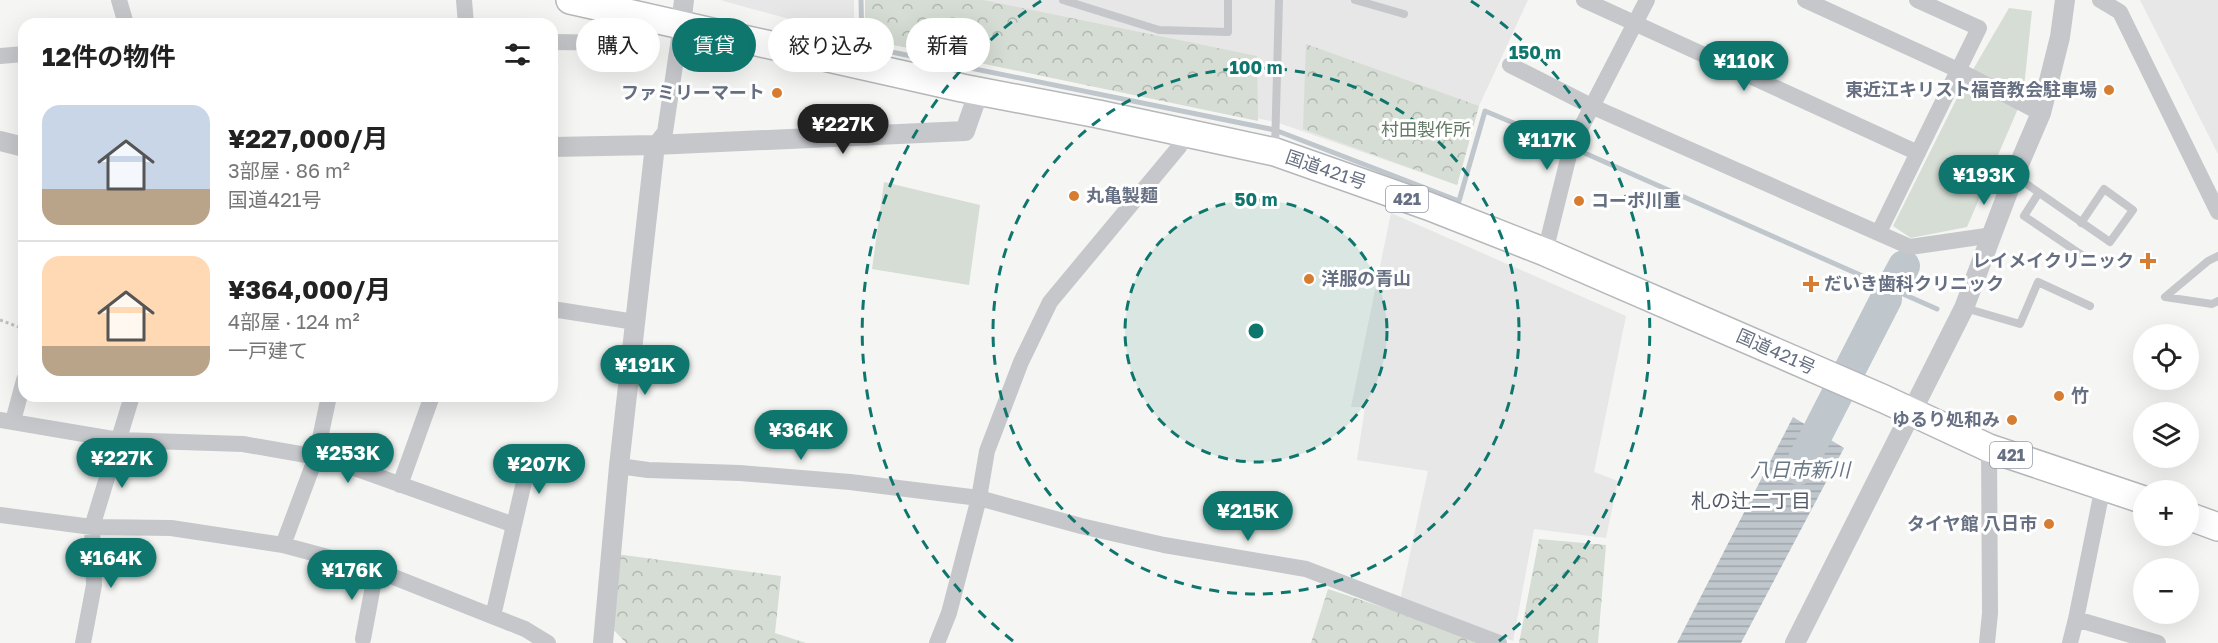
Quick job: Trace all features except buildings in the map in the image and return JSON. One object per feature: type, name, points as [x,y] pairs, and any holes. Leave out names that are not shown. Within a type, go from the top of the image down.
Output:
[{"type":"highway","name":"国道421号","points":[[570,0],[682,12],[979,91],[1275,152],[1428,206],[1545,252],[1884,399],[1989,448],[2133,496]]},
{"type":"highway","points":[[2199,520],[2218,527]]},
{"type":"street","points":[[119,0],[124,18]]},
{"type":"street","points":[[464,0],[466,18]]},
{"type":"street","points":[[1584,0],[1918,153]]},
{"type":"street","points":[[1545,252],[1570,147],[1647,0]]},
{"type":"street","points":[[1805,0],[1958,70],[2041,113]]},
{"type":"street","points":[[1879,232],[1979,28],[1917,0]]},
{"type":"street","points":[[1795,643],[1964,308],[2014,176],[2041,113],[2067,0]]},
{"type":"street","points":[[2100,0],[2120,12],[2218,212]]},
{"type":"street","points":[[603,643],[619,466],[655,145],[665,132],[682,12]]},
{"type":"street","points":[[558,42],[576,42]]},
{"type":"street","points":[[0,56],[18,54]]},
{"type":"street","points":[[1510,65],[1591,106],[1910,247],[1993,235]]},
{"type":"street","points":[[558,147],[655,145],[965,131],[979,91]]},
{"type":"street","points":[[937,643],[949,613],[979,498],[987,451],[1021,362],[1050,302],[1179,147],[1174,132]]},
{"type":"street","points":[[0,141],[18,146]]},
{"type":"street","points":[[558,310],[635,322]]},
{"type":"street","points":[[18,393],[6,420],[119,440],[243,444],[329,459],[514,525]]},
{"type":"street","points":[[83,643],[94,585],[92,527],[130,402]]},
{"type":"street","points":[[283,545],[316,457],[328,402]]},
{"type":"street","points":[[400,485],[430,402]]},
{"type":"street","points":[[1988,643],[1990,613],[1989,448]]},
{"type":"street","points":[[493,616],[530,456]]},
{"type":"street","points":[[619,466],[648,470],[740,473],[979,498],[1081,526],[1164,545],[1306,569],[1499,643]]},
{"type":"street","points":[[2070,643],[2103,486]]},
{"type":"street","points":[[0,515],[92,527],[171,528],[283,545],[376,570],[525,629],[548,643]]},
{"type":"street","points":[[363,639],[376,570]]},
{"type":"street","points":[[2076,619],[2158,643]]},
{"type":"lane","points":[[1063,0],[1159,30],[1228,32],[1228,0]]},
{"type":"lane","points":[[1275,152],[1279,0]]},
{"type":"lane","points":[[1355,0],[1404,14]]},
{"type":"lane","points":[[2014,176],[2038,194],[2081,223],[2110,242],[2133,210],[2104,189],[2081,223]]},
{"type":"lane","points":[[2038,194],[2024,216],[2095,264]]},
{"type":"lane","points":[[2218,256],[2208,261],[2165,297],[2212,304],[2218,301]]},
{"type":"lane","points":[[1964,308],[2020,324],[2038,282],[2091,306]]},
{"type":"path","points":[[0,320],[18,327]]},
{"type":"shaded area","points":[[720,0],[854,0],[854,18],[785,18]]},
{"type":"shaded area","points":[[865,0],[1528,0],[1479,106],[1457,185],[1276,122],[990,64],[990,18],[906,18],[906,47],[894,45],[894,18],[865,18]]},
{"type":"shaded area","points":[[2140,0],[2218,0],[2218,154]]},
{"type":"shaded area","points":[[1391,213],[1626,316],[1594,472],[1618,481],[1606,538],[1534,529],[1513,641],[1400,600],[1428,471],[1357,460],[1365,407],[1351,407]]},
{"type":"green space","points":[[865,0],[983,0],[1257,56],[1258,121],[990,65],[990,18],[906,18],[906,48],[894,45],[894,18],[865,18]]},
{"type":"green space","points":[[2009,8],[2032,11],[2023,97],[1967,227],[1911,238],[1893,226],[1961,90]]},
{"type":"green space","name":"村田製作所","points":[[1306,44],[1479,106],[1457,185],[1303,129]]},
{"type":"green space","points":[[884,182],[980,205],[969,285],[872,269]]},
{"type":"green space","points":[[1539,539],[1606,545],[1598,643],[1519,643]]},
{"type":"green space","points":[[616,554],[781,576],[775,633],[806,643],[626,643],[608,624]]},
{"type":"green space","points":[[1328,589],[1491,643],[1311,643]]},
{"type":"water","name":"八日市新川","points":[[1793,417],[1844,448],[1741,643],[1677,643]]},
{"type":"waterway","points":[[861,0],[862,46],[1275,130],[1459,201],[1485,111],[1937,309]]},
{"type":"waterway","name":"八日市新川","points":[[1897,279],[1904,266]]},
{"type":"waterway","name":"八日市新川","points":[[1799,469],[1886,299]]},
{"type":"place","name":"東近江キリスト福音教会駐車場","points":[[2109,90]]},
{"type":"place","name":"ファミリーマート","points":[[777,93]]},
{"type":"place","name":"丸亀製麺","points":[[1074,196]]},
{"type":"place","name":"コーポ川重","points":[[1579,201]]},
{"type":"place","name":"レイメイクリニック","points":[[2148,261]]},
{"type":"place","name":"洋服の青山","points":[[1309,279]]},
{"type":"place","name":"だいき歯科クリニック","points":[[1811,284]]},
{"type":"place","name":"竹","points":[[2059,396]]},
{"type":"place","name":"ゆるり処和み","points":[[2012,420]]},
{"type":"place","name":"タイヤ館 八日市","points":[[2049,524]]},
{"type":"district","name":"札の辻二丁目","points":[[1751,501]]}]
